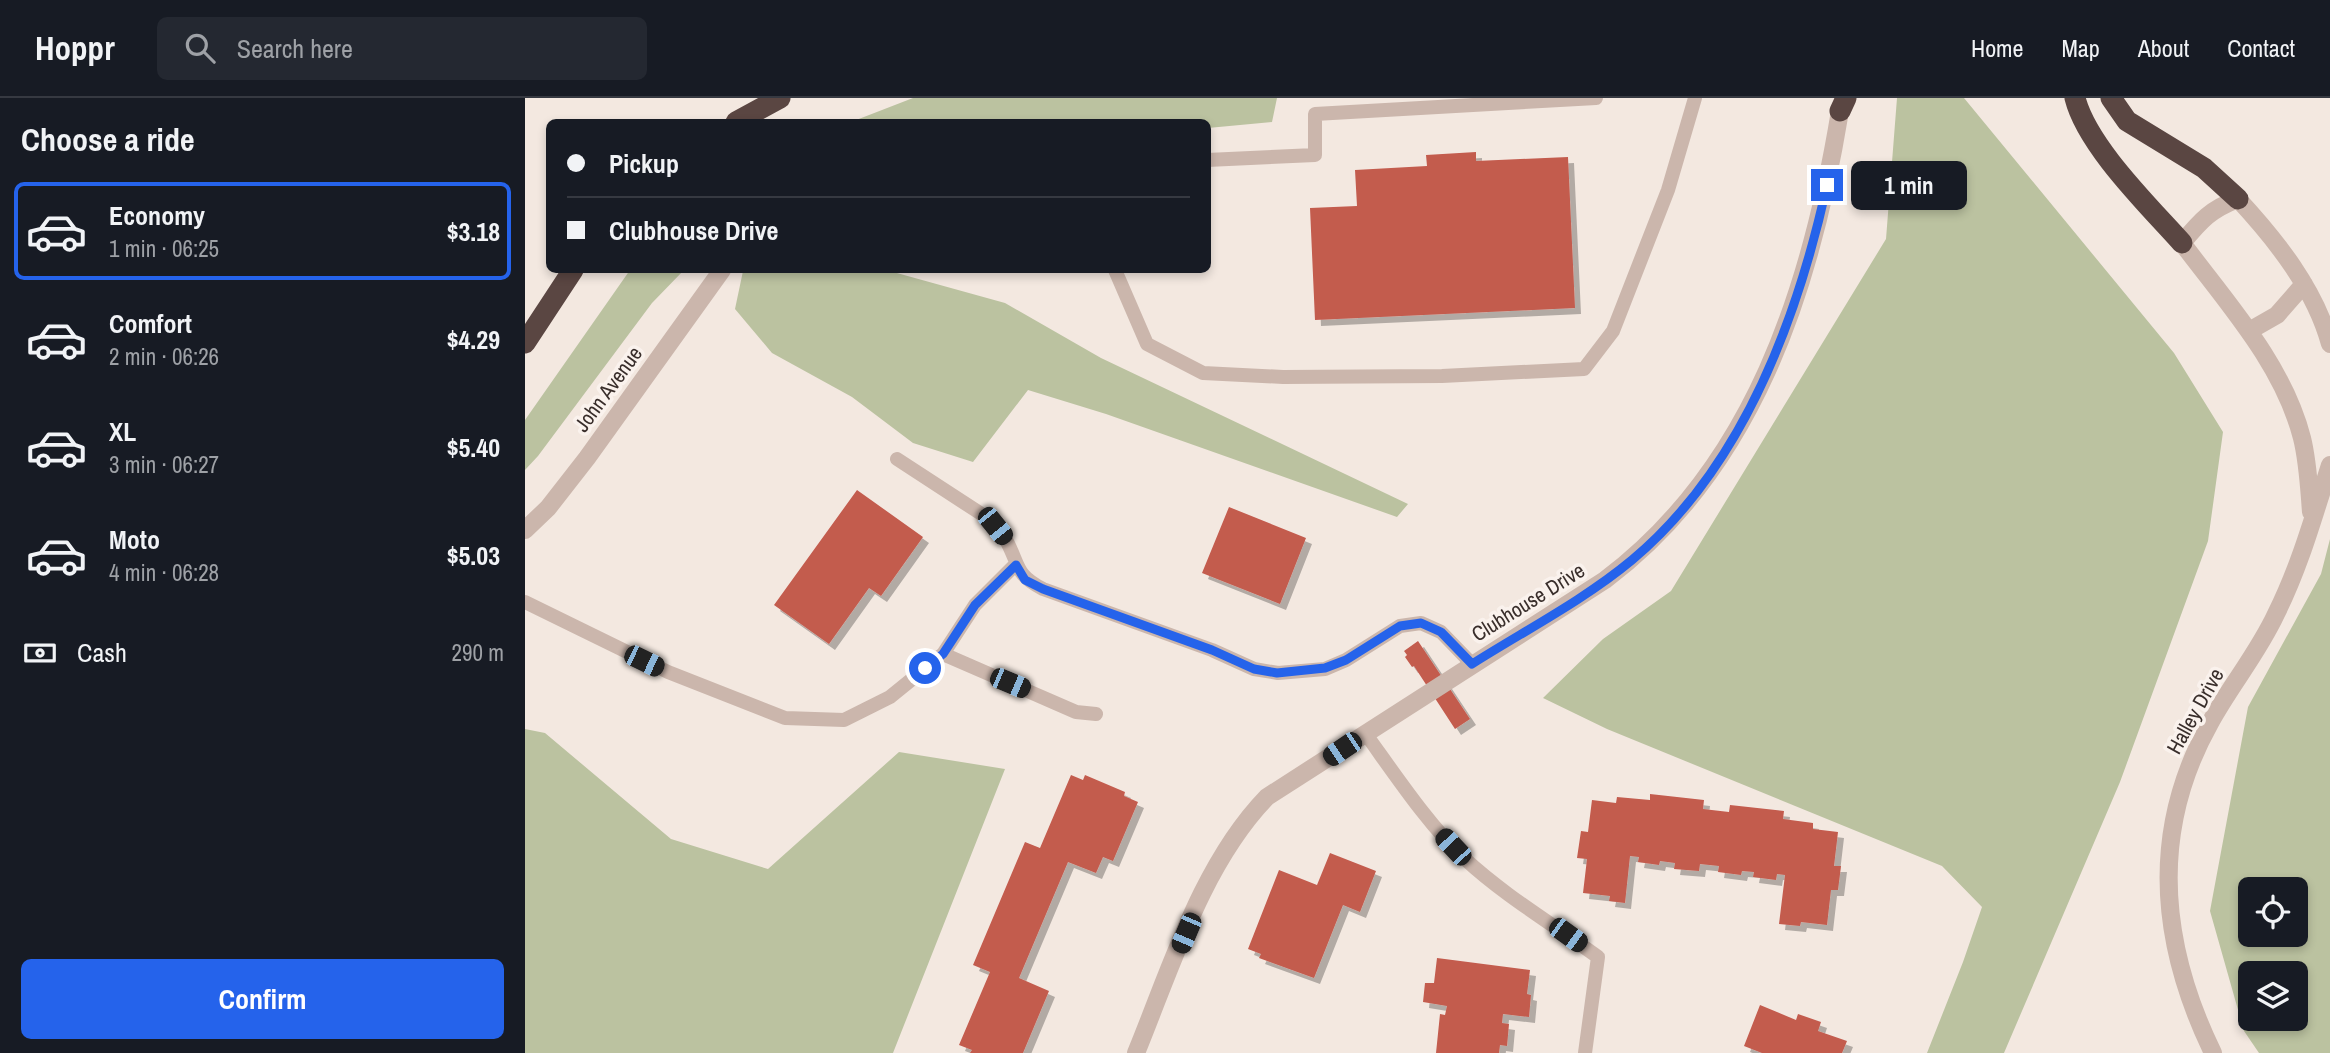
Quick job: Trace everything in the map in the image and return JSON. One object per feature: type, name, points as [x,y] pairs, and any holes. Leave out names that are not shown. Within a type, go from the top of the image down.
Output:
[{"type":"highway","points":[[742,119],[780,98]]},
{"type":"highway","points":[[2075,98],[2077,109],[2119,172],[2182,243]]},
{"type":"highway","points":[[2111,98],[2127,121],[2204,168],[2238,199]]},
{"type":"highway","points":[[525,343],[571,273]]},
{"type":"street","name":"Clubhouse Drive","points":[[1136,1053],[1205,886],[1235,833],[1267,797],[1605,580],[1631,560],[1679,514],[1726,450],[1765,378],[1794,301],[1821,209],[1841,102]]},
{"type":"street","points":[[2182,243],[2209,213],[2238,199],[2257,219],[2304,284],[2322,318],[2330,344]]},
{"type":"street","name":"Halley Drive","points":[[2182,243],[2249,331],[2270,364],[2302,436],[2312,523]]},
{"type":"street","name":"John Avenue","points":[[525,530],[548,508],[587,458],[720,273]]},
{"type":"street","points":[[2249,331],[2277,315],[2304,284]]},
{"type":"street","name":"Halley Drive","points":[[2213,1053],[2187,992],[2177,958],[2171,924],[2169,858],[2173,830],[2181,793],[2198,746],[2276,616],[2297,566],[2330,465]]},
{"type":"lane","points":[[1211,160],[1315,156],[1315,114],[1596,98]]},
{"type":"lane","points":[[1116,273],[1147,344],[1203,373],[1283,377],[1428,377],[1584,369],[1613,331],[1668,190],[1695,98]]},
{"type":"lane","points":[[897,459],[983,515],[995,526],[1006,540],[1025,580],[1043,589],[1212,650],[1254,669],[1277,673],[1325,668],[1346,660],[1400,626],[1421,623],[1441,632],[1472,664]]},
{"type":"lane","points":[[525,602],[668,673],[785,718],[844,720],[890,697],[943,654],[975,605],[1016,565]]},
{"type":"lane","points":[[943,654],[1076,712],[1096,714]]},
{"type":"lane","points":[[1365,733],[1463,857],[1487,878],[1598,957],[1585,1053]]},
{"type":"green space","points":[[913,98],[1277,98],[1272,122],[1211,128],[1211,119],[859,119]]},
{"type":"green space","points":[[1897,98],[1964,98],[2174,353],[2223,432],[2208,541],[2120,782],[2004,1053],[1927,1053],[1982,907],[1942,866],[1607,729],[1543,698],[1603,639],[1671,591],[1886,239]]},
{"type":"green space","points":[[628,273],[681,273],[652,303],[525,470],[525,420]]},
{"type":"green space","points":[[743,273],[897,273],[1005,303],[1101,358],[1408,504],[1397,517],[1106,414],[1028,390],[973,462],[913,443],[852,397],[772,353],[735,309]]},
{"type":"green space","points":[[2330,539],[2330,1053],[2259,1053],[2244,1031],[2308,1031],[2308,961],[2238,961],[2238,1010],[2210,911],[2248,707],[2321,574]]},
{"type":"green space","points":[[525,729],[545,733],[671,839],[768,869],[899,752],[1005,769],[893,1053],[525,1053]]},
{"type":"building","points":[[1476,152],[1476,161],[1568,157],[1575,308],[1315,320],[1310,208],[1357,206],[1355,170],[1427,166],[1426,155]]},
{"type":"building","points":[[857,490],[923,537],[881,596],[869,588],[829,644],[774,605]]},
{"type":"building","points":[[1229,507],[1306,538],[1280,604],[1202,573]]},
{"type":"building","points":[[1418,641],[1470,719],[1455,729],[1414,666],[1412,667],[1405,657],[1407,655],[1404,651]]},
{"type":"building","points":[[1071,775],[1083,780],[1085,775],[1125,792],[1124,796],[1138,802],[1113,861],[1103,857],[1096,873],[1068,862],[1019,978],[1049,991],[1023,1053],[970,1053],[972,1050],[959,1045],[990,972],[973,965],[1025,842],[1040,848]]},
{"type":"building","points":[[1650,794],[1704,800],[1703,809],[1729,812],[1730,805],[1784,811],[1783,819],[1813,823],[1813,829],[1838,832],[1834,866],[1841,866],[1838,890],[1831,890],[1827,925],[1801,922],[1800,926],[1779,924],[1785,875],[1777,874],[1776,880],[1753,877],[1754,872],[1742,871],[1741,875],[1718,872],[1719,866],[1700,864],[1699,871],[1674,869],[1675,863],[1660,861],[1659,865],[1638,862],[1639,857],[1630,856],[1625,903],[1609,901],[1610,896],[1583,893],[1587,859],[1577,858],[1581,831],[1588,832],[1592,800],[1616,803],[1617,797],[1650,800]]},
{"type":"building","points":[[1330,853],[1376,871],[1360,912],[1343,905],[1314,978],[1259,958],[1261,954],[1248,949],[1279,870],[1317,885]]},
{"type":"building","points":[[1437,958],[1530,970],[1527,994],[1531,995],[1529,1017],[1503,1014],[1502,1023],[1509,1024],[1507,1046],[1500,1045],[1499,1053],[1436,1053],[1440,1014],[1445,1015],[1447,1006],[1423,1002],[1425,983],[1434,983]]},
{"type":"building","points":[[1760,1005],[1796,1020],[1798,1014],[1821,1022],[1818,1031],[1847,1041],[1842,1053],[1762,1053],[1744,1046]]},
{"type":"route","points":[[925,668],[943,654],[975,605],[1016,565],[1025,580],[1043,589],[1212,650],[1254,669],[1277,673],[1325,668],[1346,660],[1400,626],[1421,623],[1441,632],[1472,664],[1605,580],[1631,560],[1679,514],[1702,484],[1726,450],[1765,378],[1808,258],[1827,185]]}]
